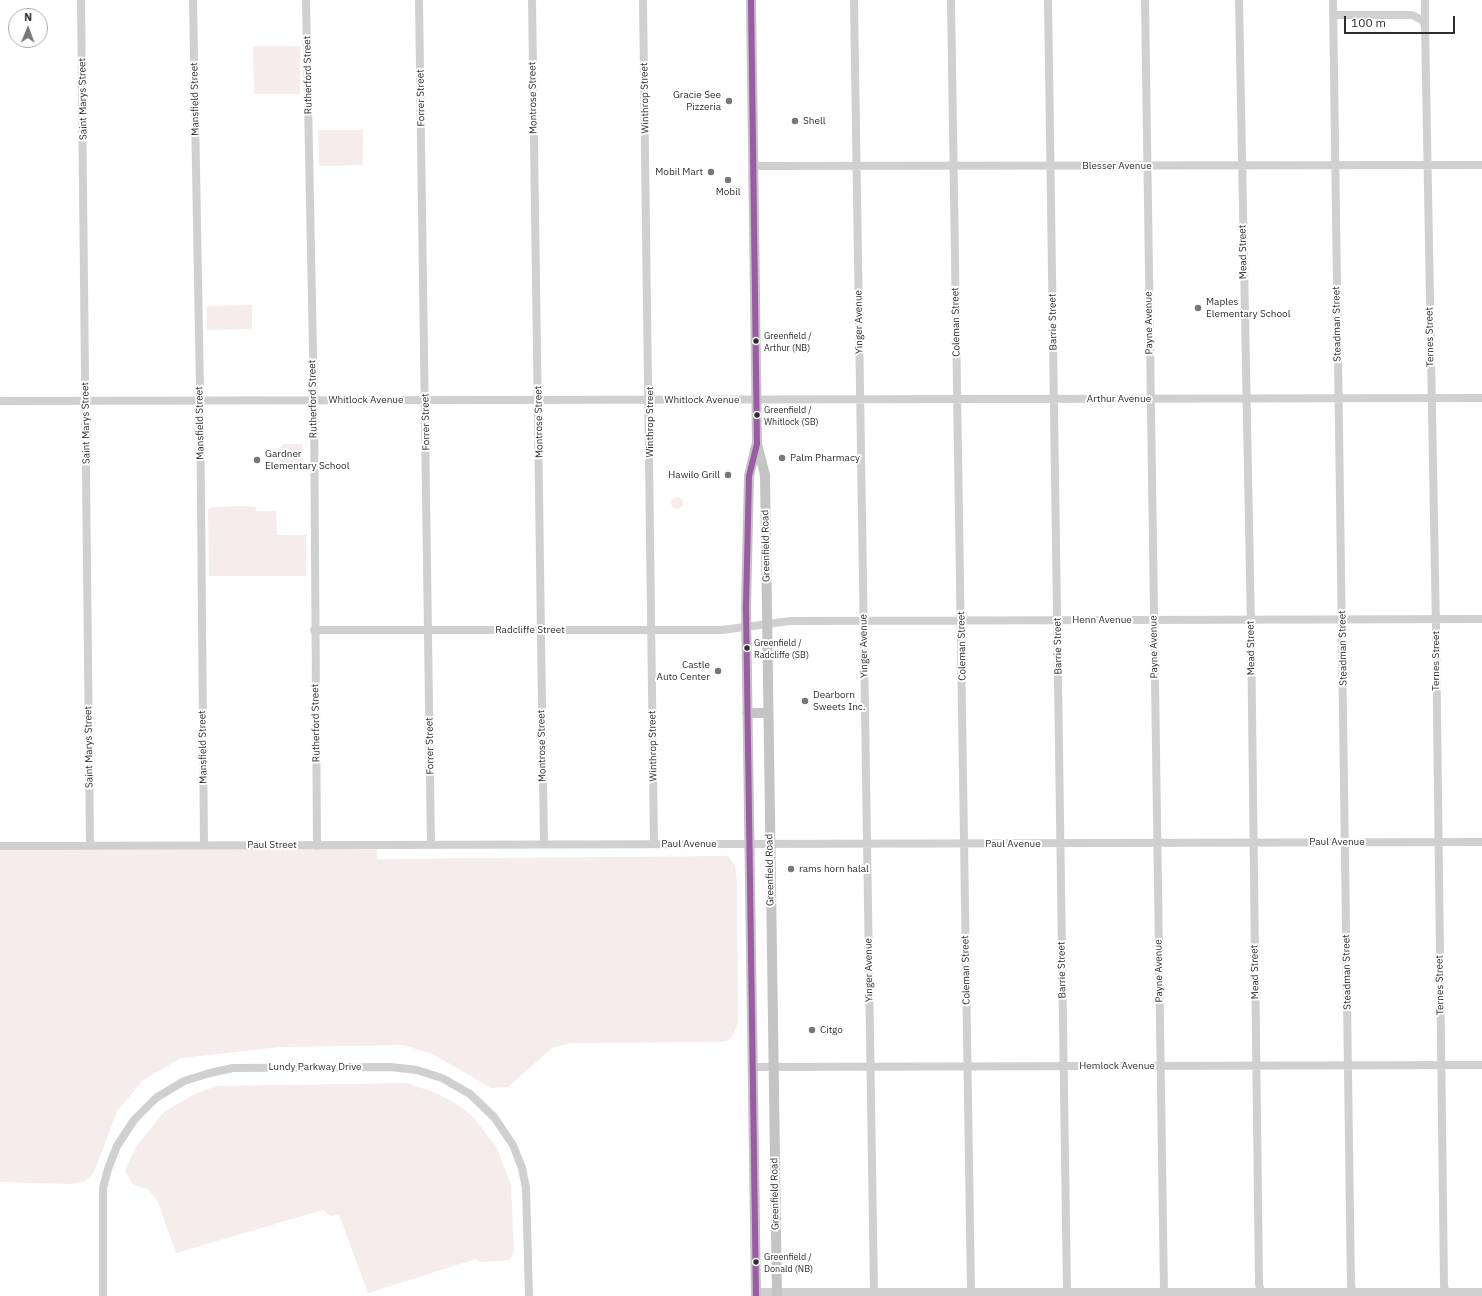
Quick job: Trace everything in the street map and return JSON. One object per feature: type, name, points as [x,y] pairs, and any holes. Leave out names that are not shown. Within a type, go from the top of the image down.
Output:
[{"type":"main road","name":"Greenfield Road","points":[[751,0],[757,444],[765,475],[777,1294]]},
{"type":"main road","name":"Greenfield Road","points":[[756,1294],[746,628],[748,476],[757,444]]},
{"type":"main road","points":[[747,713],[768,713]]},
{"type":"street","name":"Saint Marys Street","points":[[81,0],[90,846]]},
{"type":"street","name":"Mansfield Street","points":[[193,0],[200,401],[204,845]]},
{"type":"street","name":"Rutherford Street","points":[[306,0],[314,400],[314,630],[317,846]]},
{"type":"street","name":"Forrer Street","points":[[419,0],[431,845]]},
{"type":"street","name":"Montrose Street","points":[[532,0],[544,845]]},
{"type":"street","name":"Winthrop Street","points":[[643,0],[650,400],[654,844]]},
{"type":"street","name":"Yinger Avenue","points":[[854,0],[874,1292]]},
{"type":"street","name":"Coleman Street","points":[[951,0],[971,1292]]},
{"type":"street","name":"Barrie Street","points":[[1048,0],[1068,1292]]},
{"type":"street","name":"Payne Avenue","points":[[1145,0],[1164,1293]]},
{"type":"street","name":"Mead Street","points":[[1240,0],[1256,1066],[1261,1294]]},
{"type":"street","name":"Steadman Street","points":[[1333,0],[1334,166],[1353,1294]]},
{"type":"street","name":"Ternes Street","points":[[1425,0],[1436,620],[1441,1066],[1446,1294]]},
{"type":"street","points":[[1333,15],[1412,15],[1422,20],[1425,25]]},
{"type":"street","name":"Blesser Avenue","points":[[753,166],[1482,165]]},
{"type":"street","name":"Arthur Avenue","points":[[756,400],[1482,398]]},
{"type":"street","name":"Whitlock Avenue","points":[[0,401],[756,400]]},
{"type":"street","name":"Henn Avenue","points":[[746,628],[767,623],[790,621],[1482,619]]},
{"type":"street","name":"Radcliffe Street","points":[[314,630],[722,630],[746,628]]},
{"type":"street","name":"Paul Avenue","points":[[544,845],[1482,842]]},
{"type":"street","name":"Paul Street","points":[[0,846],[544,845]]},
{"type":"street","name":"Hemlock Avenue","points":[[752,1068],[1348,1065],[1482,1066]]},
{"type":"street","name":"Lundy Parkway Drive","points":[[103,1296],[103,1188],[108,1169],[117,1146],[134,1120],[156,1098],[184,1081],[210,1072],[233,1068],[264,1067],[390,1067],[417,1070],[442,1078],[470,1094],[494,1117],[513,1144],[522,1168],[526,1188],[529,1296]]},
{"type":"street","points":[[756,1294],[874,1292],[1068,1292],[1446,1294],[1482,1292]]},
{"type":"shaded area","points":[[253,46],[300,46],[300,94],[254,94]]},
{"type":"shaded area","points":[[318,130],[363,130],[363,165],[319,166]]},
{"type":"shaded area","points":[[252,305],[252,329],[207,330],[207,306]]},
{"type":"shaded area","points":[[283,444],[302,444],[302,463],[279,463],[279,449]]},
{"type":"shaded area","points":[[675,497],[679,497],[683,503],[679,509],[675,509],[671,505],[671,501]]},
{"type":"shaded area","points":[[211,507],[256,507],[256,511],[276,511],[277,535],[306,535],[306,576],[209,576],[208,509],[211,509]]},
{"type":"shaded area","points":[[377,848],[377,859],[728,856],[735,865],[737,881],[738,1024],[734,1033],[729,1040],[723,1042],[571,1043],[562,1045],[552,1048],[508,1087],[491,1088],[433,1054],[403,1045],[281,1047],[181,1058],[143,1080],[117,1111],[92,1175],[84,1181],[72,1184],[0,1182],[0,849]]},
{"type":"shaded area","points":[[407,1083],[436,1093],[455,1103],[472,1116],[496,1146],[511,1185],[514,1251],[510,1260],[482,1262],[476,1259],[368,1293],[339,1215],[330,1216],[323,1210],[176,1253],[158,1202],[149,1190],[132,1184],[125,1170],[136,1147],[164,1112],[195,1094],[216,1086]]},
{"type":"transit line","points":[[751,0],[757,444],[749,476],[746,607],[756,1296]]},
{"type":"place","name":"Gracie See Pizzeria","points":[[729,101]]},
{"type":"place","name":"Shell","points":[[795,121]]},
{"type":"place","name":"Mobil Mart","points":[[711,172]]},
{"type":"place","name":"Mobil","points":[[728,180]]},
{"type":"place","name":"Maples Elementary School","points":[[1198,308]]},
{"type":"place","name":"Greenfield / Arthur (NB)","points":[[756,341]]},
{"type":"place","name":"Greenfield / Whitlock (SB)","points":[[757,415]]},
{"type":"place","name":"Palm Pharmacy","points":[[782,458]]},
{"type":"place","name":"Gardner Elementary School","points":[[257,460]]},
{"type":"place","name":"Hawilo Grill","points":[[728,475]]},
{"type":"place","name":"Greenfield / Radcliffe (SB)","points":[[747,648]]},
{"type":"place","name":"Castle Auto Center","points":[[718,671]]},
{"type":"place","name":"Dearborn Sweets Inc.","points":[[805,701]]},
{"type":"place","name":"rams horn halal","points":[[791,869]]},
{"type":"place","name":"Citgo","points":[[812,1030]]},
{"type":"place","name":"Greenfield / Donald (NB)","points":[[756,1262]]}]
